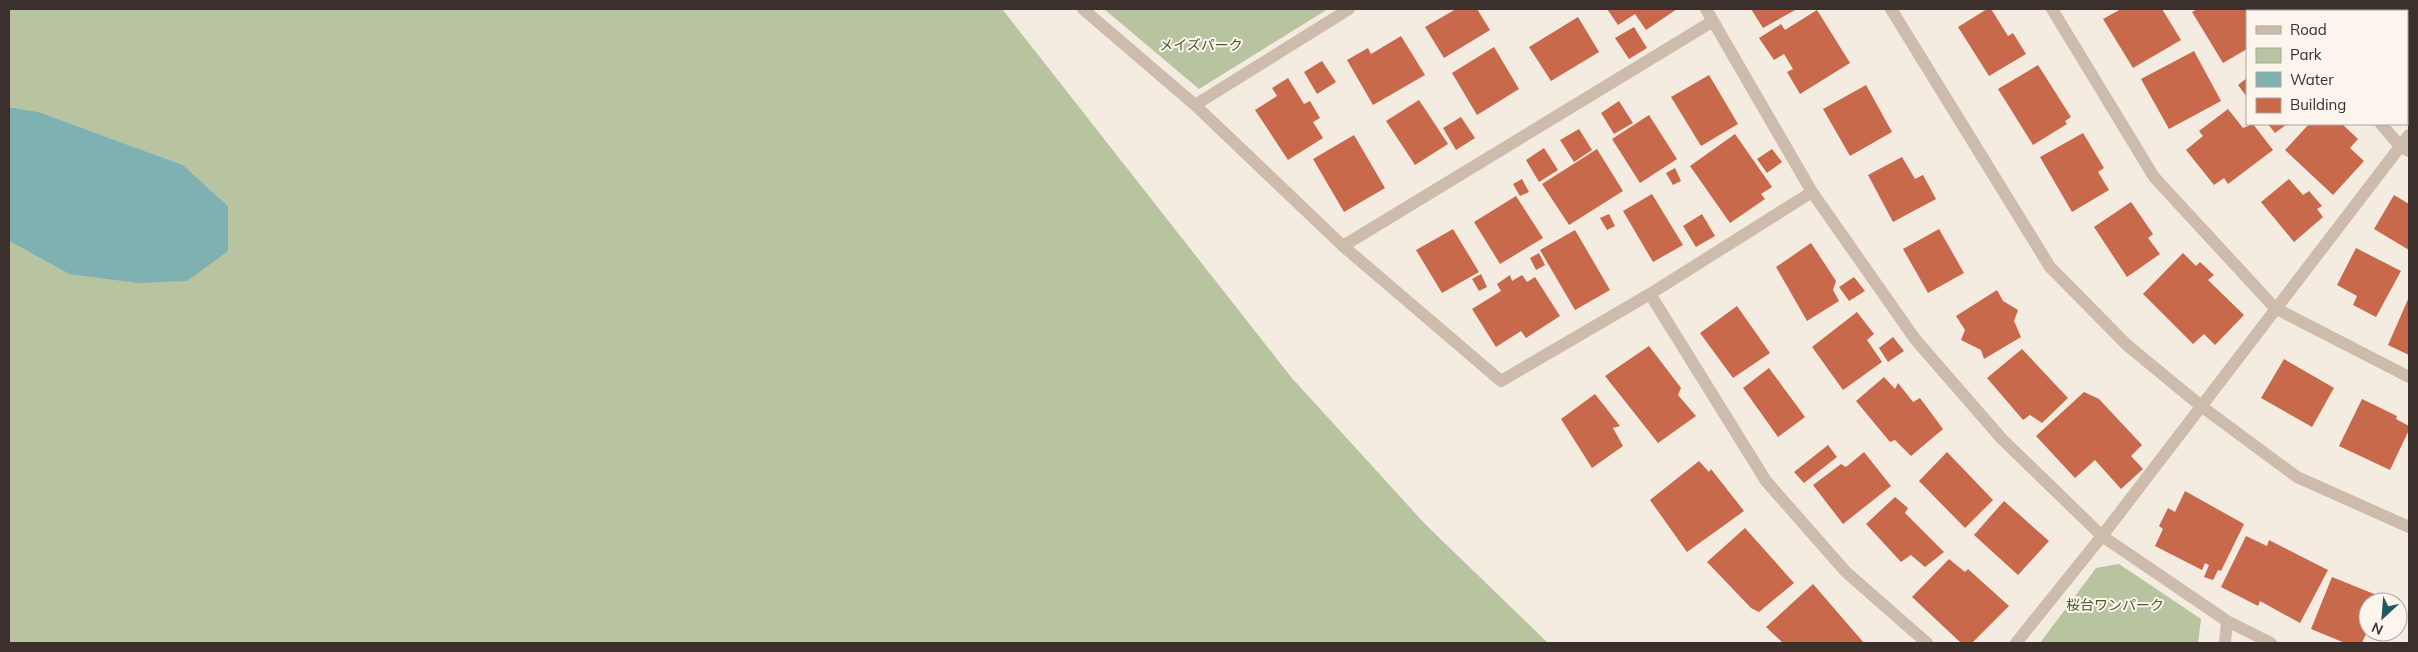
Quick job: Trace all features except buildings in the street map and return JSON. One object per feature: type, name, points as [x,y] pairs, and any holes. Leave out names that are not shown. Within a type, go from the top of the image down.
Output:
[{"type":"street","points":[[1083,9],[1194,105],[1343,246],[1502,381],[1650,294],[1812,192]]},
{"type":"street","points":[[1194,105],[1349,9]]},
{"type":"street","points":[[1706,9],[1812,192],[1915,339],[2001,438],[2102,536],[2228,620],[2271,643]]},
{"type":"street","points":[[1891,9],[2050,267],[2127,345],[2201,406],[2297,477],[2409,527]]},
{"type":"street","points":[[2052,9],[2154,177],[2274,308],[2409,377]]},
{"type":"street","points":[[1343,246],[1713,21]]},
{"type":"street","points":[[2382,125],[2405,149]]},
{"type":"street","points":[[2016,643],[2102,536],[2274,308],[2405,149],[2409,135]]},
{"type":"street","points":[[1650,294],[1766,481],[1846,572],[1927,643]]},
{"type":"street","points":[[2225,643],[2228,620]]},
{"type":"green space","points":[[9,9],[1002,9],[1291,377],[1425,524],[1548,643],[9,643],[9,241],[69,274],[228,251],[228,206],[183,165],[39,112],[9,107]]},
{"type":"green space","name":"メイズパーク","points":[[1104,9],[1328,9],[1199,89]]},
{"type":"green space","name":"桜台ワンパーク","points":[[2119,564],[2201,619],[2198,643],[2040,643],[2096,568]]},
{"type":"water","points":[[9,107],[39,112],[183,165],[228,206],[228,251],[187,281],[138,283],[69,274],[9,241]]}]
